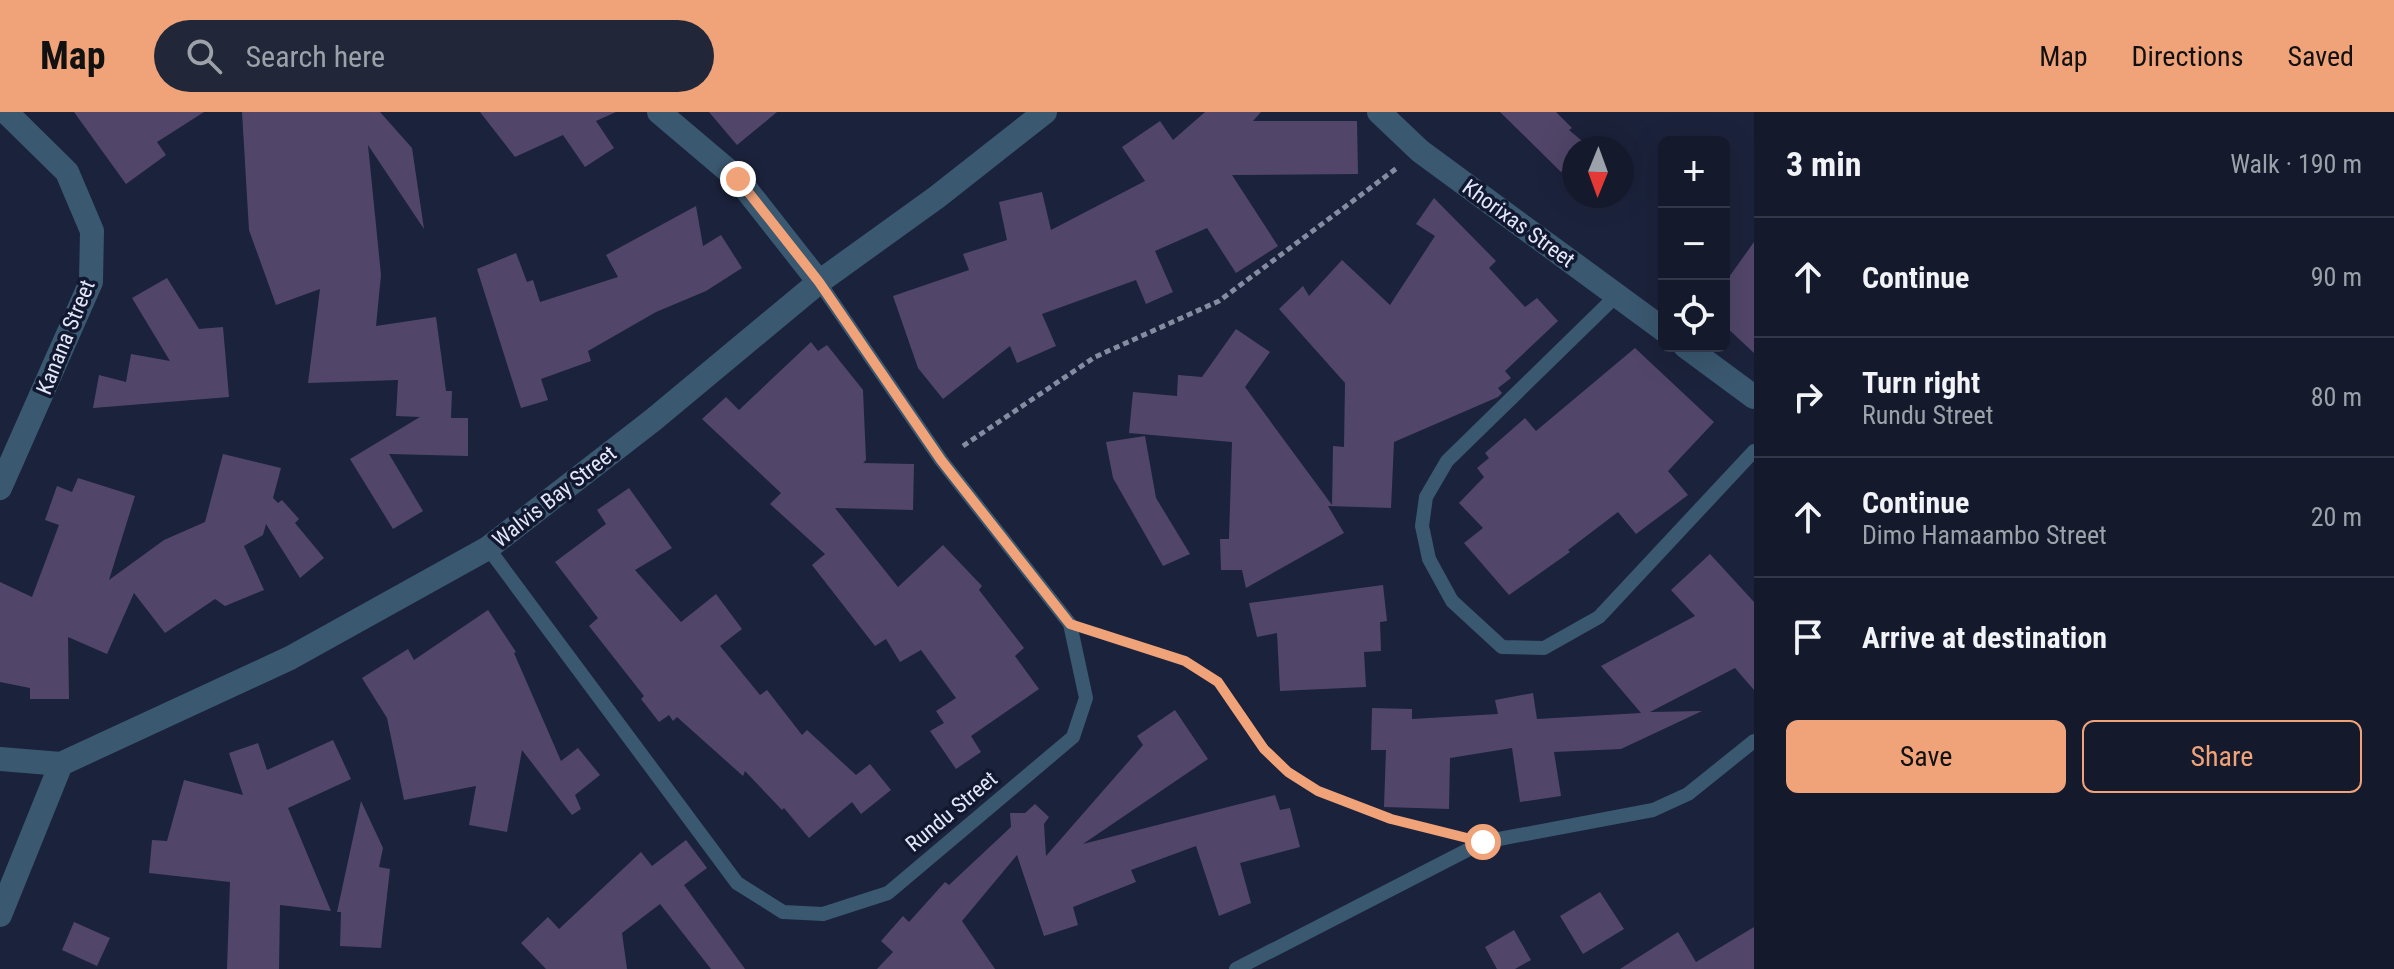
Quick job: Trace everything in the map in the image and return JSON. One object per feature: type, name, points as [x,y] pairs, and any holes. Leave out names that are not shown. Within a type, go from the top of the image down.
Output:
[{"type":"street","name":"Kanana Street","points":[[0,488],[91,282],[92,231],[67,172],[6,112]]},
{"type":"street","points":[[659,112],[738,179],[819,282]]},
{"type":"street","name":"Walvis Bay Street","points":[[0,759],[61,764],[290,658],[488,548],[653,420],[819,282],[937,197],[1045,112]]},
{"type":"street","name":"Khorixas Street","points":[[1379,112],[1420,151],[1658,326]]},
{"type":"street","points":[[1693,352],[1754,397]]},
{"type":"street","points":[[0,915],[61,764]]},
{"type":"lane","name":"Rundu Street","points":[[488,548],[737,883],[783,912],[823,914],[888,893],[1073,737],[1086,698],[1070,624],[941,460],[819,282]]},
{"type":"lane","points":[[1617,295],[1447,461],[1426,497],[1422,526],[1429,559],[1452,601],[1502,647],[1544,648],[1599,617],[1754,451]]},
{"type":"lane","points":[[1236,969],[1483,842],[1653,810],[1688,794],[1754,741]]},
{"type":"path","points":[[941,460],[1095,357],[1219,301],[1420,151]]},
{"type":"path","points":[[1070,624],[1185,661],[1218,682],[1264,749],[1288,772],[1318,791],[1391,819],[1483,842]]},
{"type":"building","points":[[74,112],[204,112],[157,142],[166,155],[126,184]]},
{"type":"building","points":[[242,112],[380,112],[412,148],[424,229],[368,145],[381,275],[376,326],[436,317],[446,391],[452,391],[451,418],[468,418],[468,456],[389,454],[423,511],[393,529],[350,459],[420,417],[396,416],[398,380],[308,383],[320,289],[276,305],[249,230]]},
{"type":"building","points":[[480,112],[616,112],[596,121],[614,148],[585,167],[563,135],[515,157]]},
{"type":"building","points":[[709,112],[777,112],[737,145]]},
{"type":"building","points":[[1205,112],[1261,112],[1253,121],[1357,121],[1358,174],[1232,175],[1278,246],[1236,273],[1207,228],[1155,251],[1173,292],[1146,304],[1136,280],[1042,314],[1056,346],[1017,363],[1010,346],[943,399],[918,368],[893,296],[969,270],[963,254],[1007,240],[999,202],[1042,192],[1051,230],[1145,181],[1122,147],[1160,121],[1173,140]]},
{"type":"building","points":[[1500,112],[1556,112],[1576,136],[1562,136],[1561,172]]},
{"type":"building","points":[[1434,198],[1496,261],[1489,268],[1525,307],[1537,298],[1558,321],[1505,371],[1511,378],[1498,388],[1502,393],[1498,397],[1394,442],[1391,508],[1328,506],[1344,533],[1246,588],[1242,570],[1221,570],[1220,539],[1229,539],[1232,442],[1129,433],[1133,392],[1177,396],[1178,375],[1202,377],[1236,329],[1270,352],[1245,387],[1332,505],[1333,446],[1344,447],[1345,383],[1279,309],[1303,286],[1309,296],[1342,260],[1390,305],[1435,236],[1416,224]]},
{"type":"building","points":[[696,206],[703,246],[721,235],[742,268],[706,291],[656,312],[588,351],[591,361],[541,379],[548,400],[521,408],[477,269],[516,253],[527,282],[533,280],[540,302],[618,277],[606,255]]},
{"type":"building","points":[[1754,242],[1754,353],[1730,331],[1730,276]]},
{"type":"building","points":[[167,278],[199,329],[223,327],[229,397],[93,408],[99,375],[126,382],[131,354],[170,361],[132,298]]},
{"type":"building","points":[[811,342],[818,351],[827,345],[863,390],[866,460],[863,463],[914,464],[913,510],[835,508],[898,587],[943,545],[982,586],[979,590],[1024,648],[1015,656],[1039,689],[971,736],[981,752],[956,769],[930,731],[944,723],[936,711],[956,698],[921,650],[900,662],[886,639],[875,646],[812,565],[825,554],[770,504],[781,493],[702,419],[726,397],[739,410]]},
{"type":"building","points":[[1635,348],[1714,422],[1668,471],[1688,495],[1636,534],[1618,512],[1568,550],[1570,552],[1509,595],[1464,543],[1483,528],[1459,503],[1484,477],[1477,468],[1489,458],[1485,453],[1525,418],[1536,431]]},
{"type":"building","points":[[1145,436],[1156,498],[1190,554],[1163,566],[1113,478],[1106,442]]},
{"type":"building","points":[[223,454],[281,468],[273,498],[278,503],[282,500],[299,519],[295,523],[324,558],[300,578],[266,524],[263,535],[244,546],[264,590],[225,606],[215,599],[165,633],[134,593],[107,654],[68,637],[69,699],[30,699],[30,688],[0,682],[0,582],[32,597],[59,525],[45,520],[57,486],[72,492],[78,478],[135,496],[109,580],[164,540],[205,522]]},
{"type":"building","points":[[629,488],[672,548],[635,570],[681,622],[716,594],[742,629],[720,646],[760,695],[767,690],[802,735],[807,730],[856,775],[870,764],[891,790],[861,814],[852,802],[809,838],[784,808],[782,810],[745,771],[743,776],[677,717],[673,721],[669,715],[659,722],[641,699],[644,696],[589,626],[598,618],[555,562],[606,524],[597,510]]},
{"type":"building","points":[[1710,554],[1754,602],[1754,690],[1735,668],[1650,712],[1702,711],[1621,749],[1554,752],[1561,796],[1520,802],[1512,748],[1450,758],[1449,809],[1384,807],[1386,750],[1371,750],[1372,708],[1412,709],[1412,719],[1498,714],[1495,700],[1533,693],[1537,719],[1641,713],[1601,666],[1695,616],[1671,590]]},
{"type":"building","points":[[1383,585],[1387,621],[1380,622],[1381,651],[1364,652],[1366,687],[1280,691],[1277,633],[1257,637],[1249,603]]},
{"type":"building","points":[[488,610],[516,652],[561,761],[578,748],[600,775],[575,795],[581,809],[572,815],[522,750],[507,832],[469,825],[476,786],[404,800],[387,718],[362,678],[408,649],[414,660]]},
{"type":"building","points":[[1175,710],[1208,759],[1083,844],[1275,795],[1280,810],[1290,808],[1300,847],[1240,863],[1251,903],[1219,916],[1196,846],[1131,870],[1136,882],[1073,907],[1078,925],[1044,936],[1017,855],[962,921],[995,969],[877,969],[893,952],[881,941],[903,916],[909,922],[945,882],[949,885],[1011,827],[1010,813],[1025,813],[1035,804],[1049,817],[1044,824],[1046,856],[1143,745],[1137,736]]},
{"type":"building","points":[[333,740],[351,779],[288,808],[331,911],[280,905],[279,969],[227,969],[230,882],[149,873],[152,840],[167,841],[184,780],[243,795],[229,753],[258,743],[267,770]]},
{"type":"building","points":[[361,801],[383,848],[379,867],[390,869],[381,948],[340,946],[341,912],[337,912]]},
{"type":"building","points":[[686,840],[707,868],[684,885],[745,969],[711,969],[660,904],[622,933],[627,969],[546,969],[521,943],[548,917],[559,929],[641,852],[652,866]]},
{"type":"building","points":[[1600,892],[1624,929],[1583,954],[1560,916]]},
{"type":"building","points":[[74,922],[110,938],[97,966],[62,950]]},
{"type":"building","points":[[1754,927],[1754,969],[1620,969],[1678,932],[1696,962]]},
{"type":"building","points":[[1514,930],[1531,960],[1515,969],[1497,969],[1485,947]]},
{"type":"route","points":[[738,179],[819,282],[941,460],[1070,624],[1185,661],[1218,682],[1264,749],[1288,772],[1318,791],[1391,819],[1483,842]]}]
